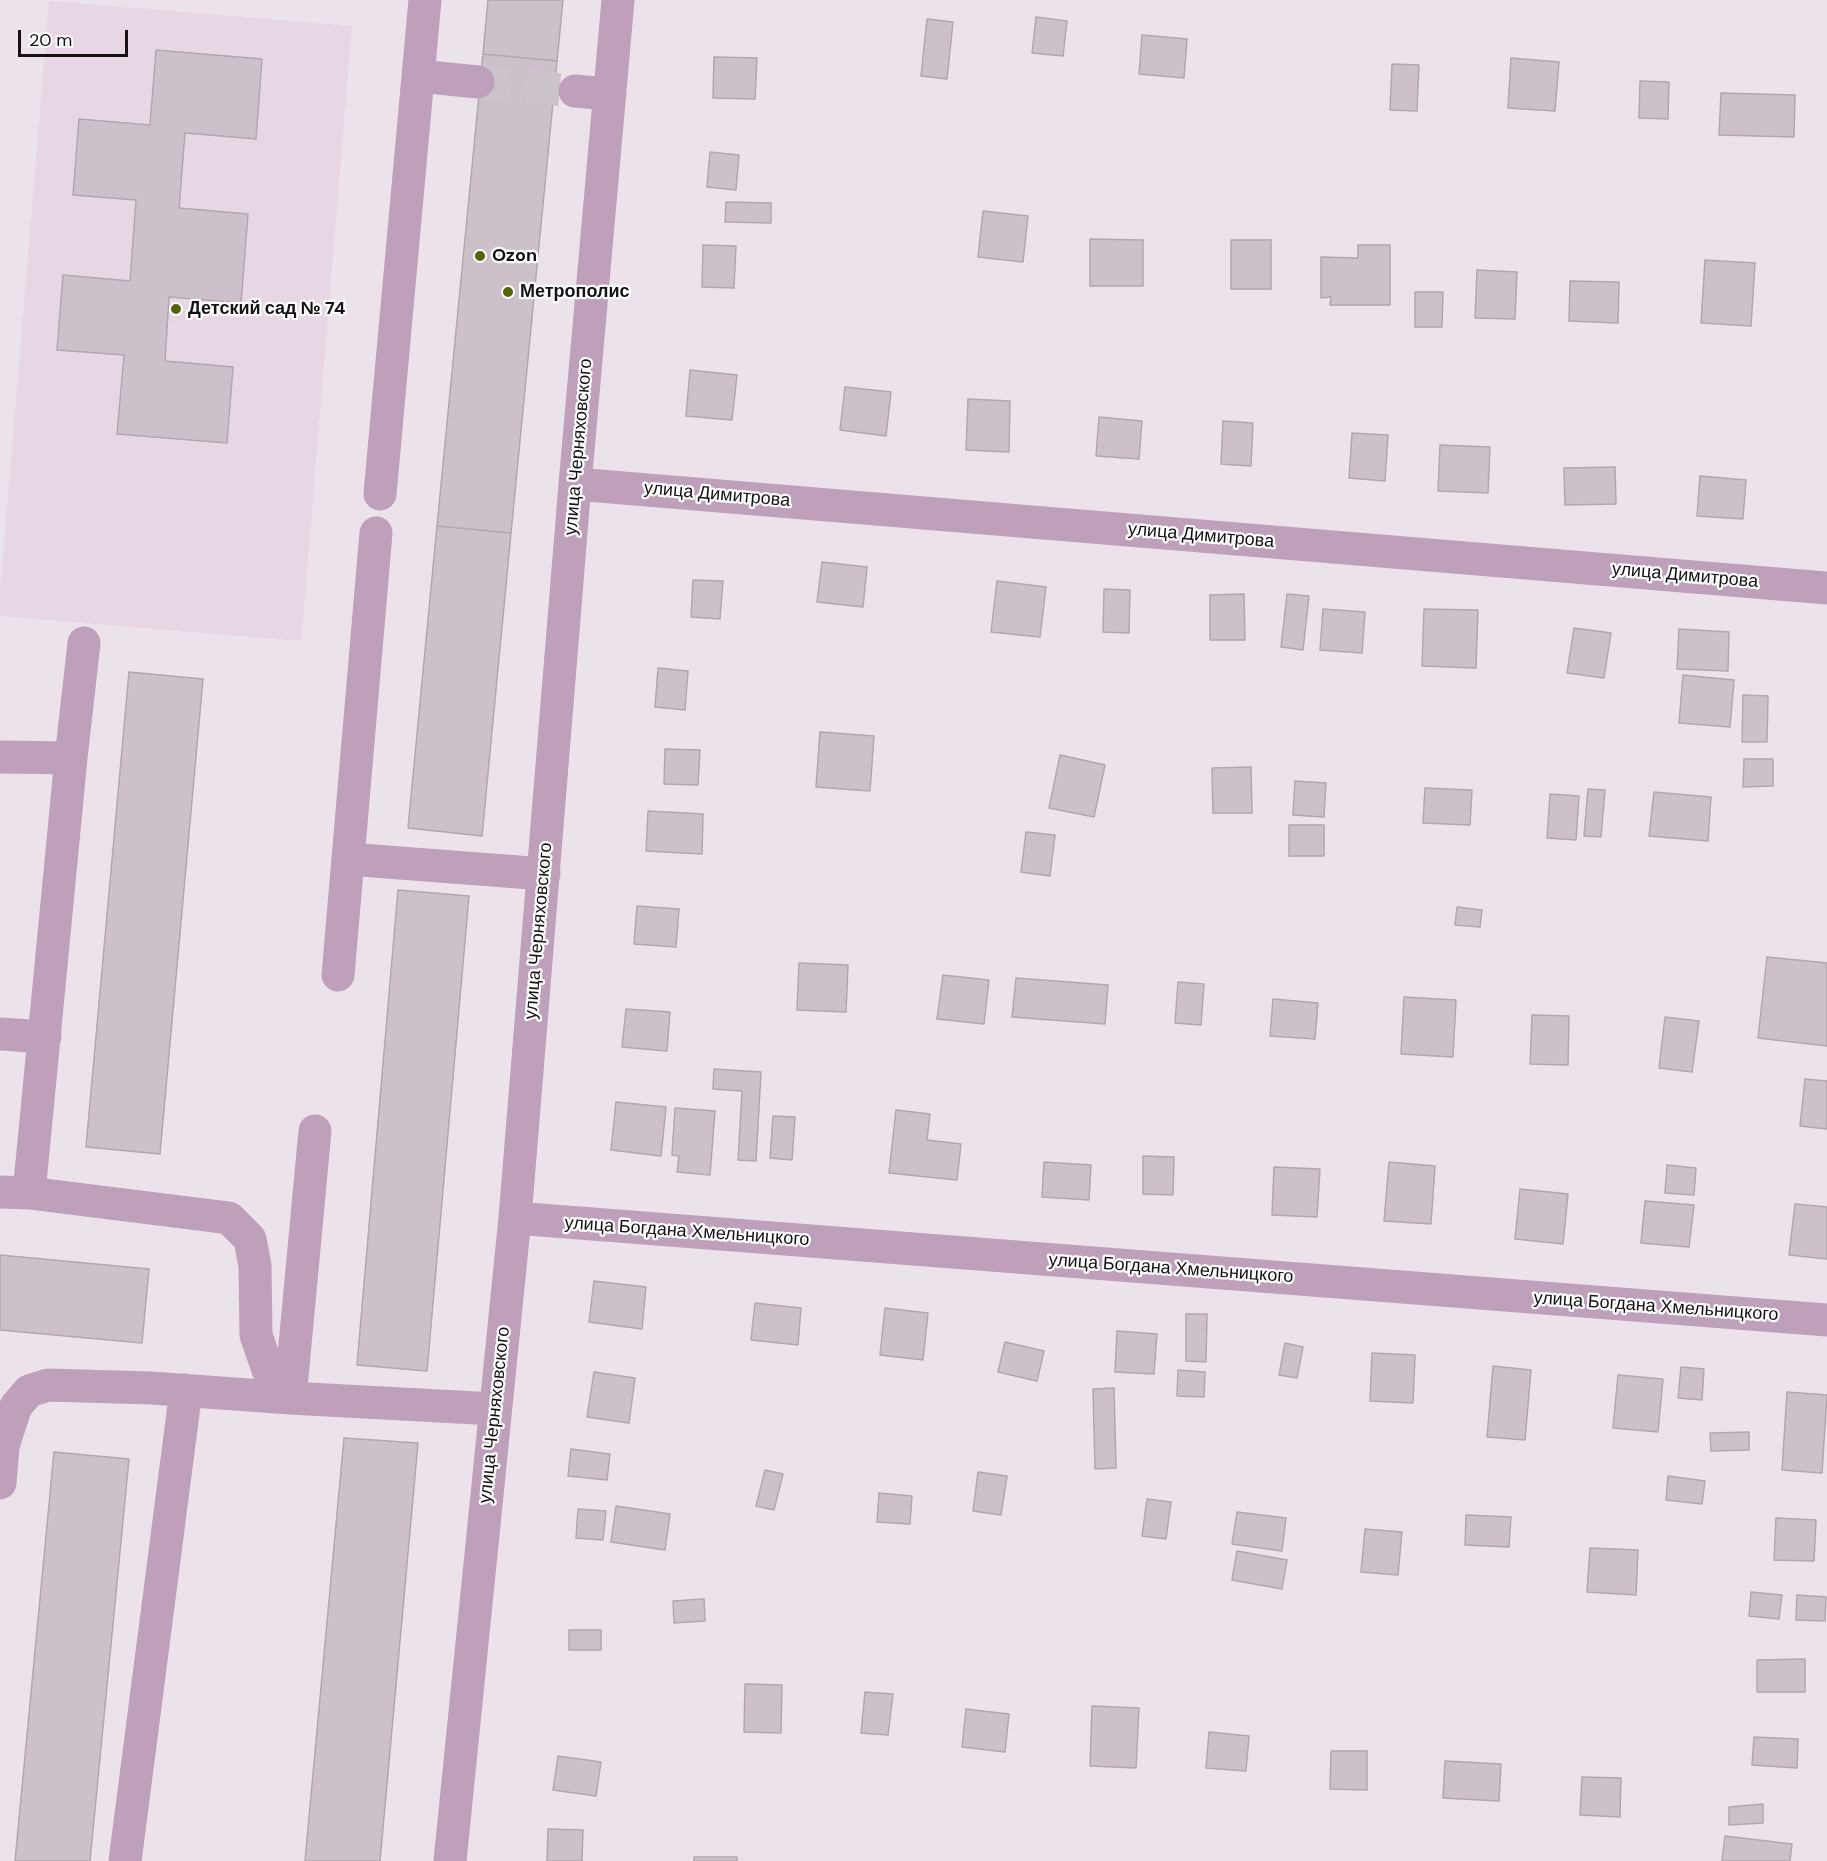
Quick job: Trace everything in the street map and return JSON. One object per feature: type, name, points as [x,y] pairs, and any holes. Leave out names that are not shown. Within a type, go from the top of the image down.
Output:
[{"type":"street","points":[[380,494],[425,0]]},
{"type":"street","name":"улица Черняховского","points":[[450,1861],[515,1218],[575,484],[618,0]]},
{"type":"street","points":[[418,76],[478,81]]},
{"type":"street","points":[[575,91],[610,93]]},
{"type":"street","name":"улица Димитрова","points":[[575,484],[1827,588]]},
{"type":"street","points":[[338,975],[376,533]]},
{"type":"street","points":[[84,643],[45,1037],[14,1192],[229,1218],[249,1239],[255,1266],[256,1335],[268,1370],[290,1398]]},
{"type":"street","points":[[0,758],[71,758]]},
{"type":"street","points":[[348,859],[544,874]]},
{"type":"street","points":[[0,1034],[45,1037]]},
{"type":"street","points":[[290,1398],[315,1131]]},
{"type":"street","name":"улица Богдана Хмельницкого","points":[[515,1218],[1827,1320]]},
{"type":"street","points":[[0,1483],[3,1446],[16,1406],[29,1392],[48,1385],[186,1390],[495,1409]]},
{"type":"street","points":[[125,1861],[186,1390]]},
{"type":"shaded area","name":"Детский сад № 74","points":[[49,1],[352,26],[301,641],[0,616],[0,592]]},
{"type":"building","points":[[488,0],[563,0],[557,61],[483,54]]},
{"type":"building","points":[[1036,17],[1067,21],[1063,56],[1032,53]]},
{"type":"building","points":[[927,19],[953,22],[947,79],[921,76]]},
{"type":"building","points":[[1142,35],[1187,39],[1184,78],[1139,74]]},
{"type":"building","points":[[156,50],[262,59],[256,139],[185,133],[179,208],[248,214],[241,303],[169,297],[165,361],[233,367],[227,443],[117,434],[124,355],[57,350],[63,275],[130,281],[136,200],[73,195],[79,119],[150,125]]},
{"type":"building","points":[[483,54],[557,61],[511,533],[437,526]]},
{"type":"building","points":[[714,57],[757,58],[755,99],[713,98]]},
{"type":"building","points":[[1511,58],[1559,62],[1555,111],[1508,108]]},
{"type":"building","points":[[1392,64],[1419,65],[1417,111],[1390,110]]},
{"type":"building","points":[[1640,81],[1669,82],[1668,119],[1639,118]]},
{"type":"building","points":[[1721,93],[1795,95],[1794,137],[1719,135]]},
{"type":"building","points":[[710,152],[739,155],[736,190],[707,187]]},
{"type":"building","points":[[726,202],[771,203],[771,223],[725,222]]},
{"type":"building","points":[[983,211],[1028,216],[1023,262],[978,257]]},
{"type":"building","points":[[1090,239],[1143,240],[1143,286],[1090,286]]},
{"type":"building","points":[[1231,240],[1271,240],[1271,289],[1231,289]]},
{"type":"building","points":[[703,245],[736,246],[734,288],[702,287]]},
{"type":"building","points":[[1358,245],[1390,245],[1390,305],[1330,305],[1331,297],[1321,298],[1321,257],[1358,258]]},
{"type":"building","points":[[1705,260],[1755,263],[1751,326],[1701,323]]},
{"type":"building","points":[[1477,270],[1517,272],[1515,319],[1475,318]]},
{"type":"building","points":[[1570,281],[1619,282],[1618,323],[1569,321]]},
{"type":"building","points":[[1415,292],[1443,292],[1442,327],[1415,327]]},
{"type":"building","points":[[690,370],[737,375],[732,420],[686,416]]},
{"type":"building","points":[[845,387],[891,392],[886,436],[840,430]]},
{"type":"building","points":[[968,399],[1010,401],[1009,452],[966,450]]},
{"type":"building","points":[[1099,417],[1142,421],[1139,459],[1096,456]]},
{"type":"building","points":[[1223,421],[1253,423],[1251,466],[1221,464]]},
{"type":"building","points":[[1352,433],[1388,435],[1385,481],[1349,478]]},
{"type":"building","points":[[1440,445],[1490,447],[1488,493],[1438,491]]},
{"type":"building","points":[[1615,467],[1616,504],[1565,505],[1564,468]]},
{"type":"building","points":[[1700,476],[1746,480],[1743,519],[1697,516]]},
{"type":"building","points":[[437,526],[511,533],[482,836],[408,828]]},
{"type":"building","points":[[822,562],[867,567],[863,607],[817,602]]},
{"type":"building","points":[[693,580],[723,581],[720,619],[691,617]]},
{"type":"building","points":[[997,581],[1046,587],[1040,637],[991,632]]},
{"type":"building","points":[[1104,589],[1130,590],[1129,633],[1103,632]]},
{"type":"building","points":[[1244,594],[1245,640],[1210,640],[1210,595]]},
{"type":"building","points":[[1287,594],[1309,596],[1303,650],[1281,647]]},
{"type":"building","points":[[1323,609],[1365,612],[1362,653],[1320,650]]},
{"type":"building","points":[[1424,609],[1478,610],[1476,668],[1422,666]]},
{"type":"building","points":[[1574,628],[1611,633],[1604,678],[1567,673]]},
{"type":"building","points":[[1679,629],[1729,632],[1728,671],[1677,669]]},
{"type":"building","points":[[658,668],[688,671],[685,710],[655,707]]},
{"type":"building","points":[[129,672],[203,679],[160,1154],[86,1147]]},
{"type":"building","points":[[1683,675],[1734,680],[1730,727],[1679,723]]},
{"type":"building","points":[[1743,695],[1768,696],[1767,742],[1742,742]]},
{"type":"building","points":[[820,732],[874,736],[870,791],[816,787]]},
{"type":"building","points":[[665,749],[700,750],[698,785],[664,784]]},
{"type":"building","points":[[1060,755],[1105,765],[1094,817],[1049,808]]},
{"type":"building","points":[[1744,759],[1773,759],[1773,786],[1743,787]]},
{"type":"building","points":[[1251,767],[1252,813],[1213,813],[1212,768]]},
{"type":"building","points":[[1295,781],[1326,783],[1324,817],[1293,815]]},
{"type":"building","points":[[1425,788],[1472,790],[1470,825],[1423,823]]},
{"type":"building","points":[[1588,789],[1605,790],[1601,837],[1584,836]]},
{"type":"building","points":[[1654,792],[1711,797],[1708,841],[1649,836]]},
{"type":"building","points":[[1550,794],[1579,796],[1576,840],[1547,838]]},
{"type":"building","points":[[648,811],[703,814],[702,854],[646,851]]},
{"type":"building","points":[[1289,825],[1324,825],[1324,856],[1289,856]]},
{"type":"building","points":[[1026,832],[1055,835],[1050,876],[1021,872]]},
{"type":"building","points":[[398,890],[469,896],[427,1371],[357,1365]]},
{"type":"building","points":[[637,906],[679,909],[676,947],[634,944]]},
{"type":"building","points":[[1457,907],[1482,910],[1480,927],[1455,925]]},
{"type":"building","points":[[1767,957],[1827,963],[1827,1046],[1758,1038]]},
{"type":"building","points":[[799,963],[848,965],[846,1012],[797,1010]]},
{"type":"building","points":[[943,975],[989,980],[984,1024],[937,1019]]},
{"type":"building","points":[[1016,978],[1108,985],[1105,1024],[1012,1017]]},
{"type":"building","points":[[1178,982],[1204,984],[1201,1025],[1175,1023]]},
{"type":"building","points":[[1404,997],[1456,1000],[1453,1057],[1401,1054]]},
{"type":"building","points":[[1273,999],[1318,1003],[1315,1039],[1270,1036]]},
{"type":"building","points":[[626,1009],[670,1012],[667,1051],[622,1047]]},
{"type":"building","points":[[1532,1015],[1569,1016],[1568,1065],[1530,1064]]},
{"type":"building","points":[[1665,1017],[1699,1021],[1692,1072],[1659,1068]]},
{"type":"building","points":[[714,1069],[761,1072],[756,1161],[738,1160],[742,1091],[713,1089]]},
{"type":"building","points":[[1805,1079],[1827,1081],[1827,1129],[1800,1126]]},
{"type":"building","points":[[616,1102],[666,1107],[661,1156],[611,1150]]},
{"type":"building","points":[[675,1108],[715,1111],[710,1175],[677,1172],[679,1156],[672,1155]]},
{"type":"building","points":[[896,1110],[930,1114],[927,1140],[961,1144],[957,1180],[889,1173]]},
{"type":"building","points":[[773,1116],[795,1117],[792,1160],[770,1158]]},
{"type":"building","points":[[1143,1156],[1174,1157],[1173,1195],[1143,1194]]},
{"type":"building","points":[[1044,1162],[1091,1165],[1089,1200],[1042,1197]]},
{"type":"building","points":[[1389,1162],[1435,1166],[1431,1224],[1384,1221]]},
{"type":"building","points":[[1667,1165],[1696,1168],[1694,1195],[1665,1193]]},
{"type":"building","points":[[1274,1167],[1320,1169],[1317,1217],[1272,1215]]},
{"type":"building","points":[[1520,1189],[1568,1194],[1563,1244],[1515,1239]]},
{"type":"building","points":[[1645,1201],[1694,1205],[1689,1247],[1641,1243]]},
{"type":"building","points":[[1795,1204],[1827,1207],[1827,1259],[1789,1255]]},
{"type":"building","points":[[0,1255],[149,1269],[142,1343],[0,1330]]},
{"type":"building","points":[[594,1281],[646,1287],[642,1329],[589,1322]]},
{"type":"building","points":[[755,1303],[801,1308],[798,1345],[751,1340]]},
{"type":"building","points":[[885,1308],[928,1313],[923,1360],[880,1355]]},
{"type":"building","points":[[1186,1314],[1207,1314],[1206,1362],[1186,1361]]},
{"type":"building","points":[[1117,1331],[1157,1334],[1154,1374],[1115,1372]]},
{"type":"building","points":[[1005,1342],[1044,1351],[1037,1381],[998,1372]]},
{"type":"building","points":[[1285,1343],[1303,1347],[1297,1378],[1279,1375]]},
{"type":"building","points":[[1372,1353],[1415,1355],[1413,1403],[1370,1401]]},
{"type":"building","points":[[1493,1366],[1531,1370],[1525,1440],[1487,1437]]},
{"type":"building","points":[[1681,1367],[1704,1369],[1702,1400],[1678,1398]]},
{"type":"building","points":[[1178,1370],[1205,1372],[1204,1397],[1177,1396]]},
{"type":"building","points":[[594,1372],[635,1378],[629,1423],[587,1417]]},
{"type":"building","points":[[1618,1375],[1663,1379],[1658,1432],[1613,1428]]},
{"type":"building","points":[[1114,1388],[1116,1468],[1095,1469],[1093,1389]]},
{"type":"building","points":[[1787,1392],[1827,1395],[1822,1473],[1782,1470]]},
{"type":"building","points":[[1749,1432],[1749,1450],[1711,1451],[1710,1433]]},
{"type":"building","points":[[344,1438],[418,1443],[380,1861],[305,1861]]},
{"type":"building","points":[[571,1449],[610,1454],[607,1480],[568,1476]]},
{"type":"building","points":[[54,1452],[129,1459],[90,1861],[15,1861]]},
{"type":"building","points":[[765,1470],[783,1474],[774,1510],[756,1506]]},
{"type":"building","points":[[978,1472],[1007,1476],[1001,1515],[973,1511]]},
{"type":"building","points":[[1668,1476],[1705,1481],[1702,1504],[1666,1500]]},
{"type":"building","points":[[879,1493],[912,1496],[910,1524],[877,1522]]},
{"type":"building","points":[[1147,1499],[1171,1502],[1166,1539],[1142,1536]]},
{"type":"building","points":[[616,1506],[670,1514],[665,1550],[611,1542]]},
{"type":"building","points":[[578,1509],[606,1511],[603,1540],[576,1538]]},
{"type":"building","points":[[1237,1512],[1286,1518],[1282,1551],[1232,1544]]},
{"type":"building","points":[[1466,1515],[1511,1517],[1509,1547],[1465,1545]]},
{"type":"building","points":[[1776,1518],[1816,1520],[1814,1561],[1774,1560]]},
{"type":"building","points":[[1365,1529],[1402,1532],[1398,1575],[1361,1572]]},
{"type":"building","points":[[1590,1548],[1638,1550],[1636,1595],[1587,1592]]},
{"type":"building","points":[[1237,1551],[1287,1560],[1282,1589],[1232,1580]]},
{"type":"building","points":[[1751,1592],[1782,1595],[1779,1619],[1749,1616]]},
{"type":"building","points":[[1797,1595],[1826,1597],[1825,1621],[1796,1620]]},
{"type":"building","points":[[704,1599],[705,1621],[674,1623],[673,1601]]},
{"type":"building","points":[[569,1630],[601,1630],[601,1650],[569,1650]]},
{"type":"building","points":[[1805,1659],[1805,1692],[1757,1692],[1757,1660]]},
{"type":"building","points":[[745,1684],[782,1685],[781,1733],[744,1732]]},
{"type":"building","points":[[865,1692],[893,1694],[888,1735],[861,1733]]},
{"type":"building","points":[[1092,1706],[1139,1708],[1136,1768],[1090,1766]]},
{"type":"building","points":[[966,1709],[1009,1714],[1005,1752],[962,1747]]},
{"type":"building","points":[[1209,1732],[1249,1736],[1246,1771],[1206,1768]]},
{"type":"building","points":[[1754,1737],[1798,1739],[1797,1768],[1752,1765]]},
{"type":"building","points":[[1331,1751],[1367,1751],[1367,1790],[1330,1789]]},
{"type":"building","points":[[558,1756],[601,1762],[596,1796],[553,1790]]},
{"type":"building","points":[[1445,1761],[1501,1764],[1499,1801],[1443,1798]]},
{"type":"building","points":[[1582,1777],[1621,1778],[1620,1817],[1580,1815]]},
{"type":"building","points":[[1763,1804],[1763,1823],[1729,1825],[1729,1807]]},
{"type":"building","points":[[548,1829],[583,1830],[582,1861],[547,1861]]},
{"type":"building","points":[[1725,1836],[1792,1844],[1790,1861],[1722,1861]]},
{"type":"building","points":[[694,1857],[737,1857],[737,1861],[694,1861]]},
{"type":"tunnel","points":[[478,82],[575,91]]},
{"type":"place","name":"Ozon","points":[[480,256]]},
{"type":"place","name":"Метрополис","points":[[508,292]]},
{"type":"place","name":"Детский сад № 74","points":[[176,309]]}]
